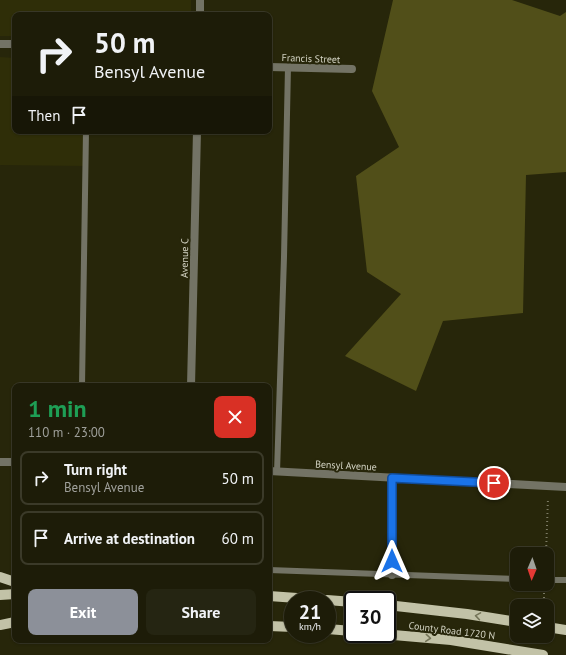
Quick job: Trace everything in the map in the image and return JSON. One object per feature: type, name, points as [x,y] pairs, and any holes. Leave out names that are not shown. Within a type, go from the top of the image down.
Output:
[{"type":"main road","points":[[0,577],[12,581]]},
{"type":"main road","points":[[0,595],[12,594]]},
{"type":"main road","points":[[272,596],[284,597]]},
{"type":"main road","name":"County Road 1720 N","points":[[396,606],[468,614],[510,621]]},
{"type":"main road","points":[[0,619],[12,619]]},
{"type":"main road","points":[[0,625],[12,623]]},
{"type":"main road","points":[[272,626],[284,627]]},
{"type":"main road","points":[[554,628],[566,630]]},
{"type":"main road","name":"County Road 1720 N","points":[[396,635],[451,640],[543,655]]},
{"type":"street","points":[[200,0],[200,12]]},
{"type":"street","points":[[0,44],[12,44]]},
{"type":"street","name":"Francis Street","points":[[272,67],[352,70]]},
{"type":"street","name":"Avenue C","points":[[191,383],[197,134]]},
{"type":"street","points":[[0,462],[12,462]]},
{"type":"street","name":"Bensyl Avenue","points":[[273,471],[566,487]]},
{"type":"street","points":[[392,478],[392,575]]},
{"type":"lane","points":[[273,471],[284,265],[288,67]]},
{"type":"lane","points":[[82,383],[86,134]]},
{"type":"lane","points":[[272,570],[510,579]]},
{"type":"lane","points":[[554,580],[566,580]]},
{"type":"path","points":[[546,547],[548,498]]},
{"type":"shaded area","points":[[0,0],[191,0],[191,12],[12,12],[12,36],[0,36]]},
{"type":"shaded area","points":[[393,0],[512,0],[560,16],[566,12],[566,172],[526,175],[523,313],[443,321],[416,391],[345,356],[401,294],[367,272],[356,176],[399,147],[372,91]]},
{"type":"shaded area","points":[[0,57],[12,58],[12,134],[86,134],[85,166],[0,165]]},
{"type":"route","points":[[392,561],[392,478],[494,483]]}]
